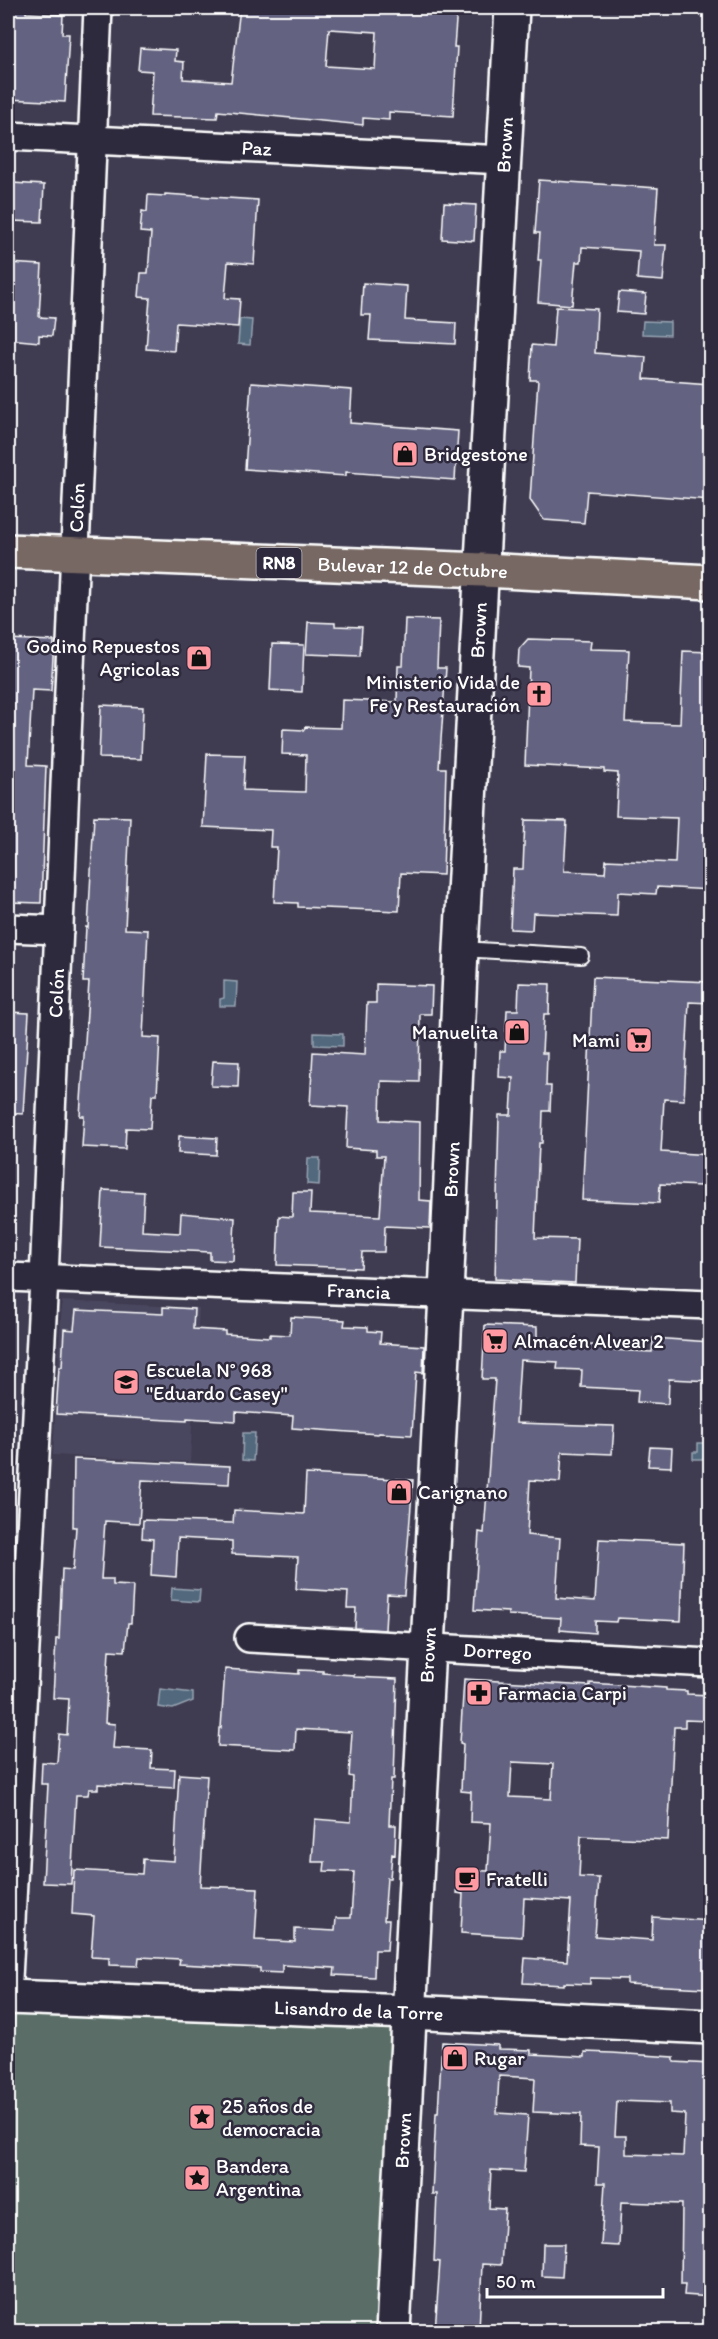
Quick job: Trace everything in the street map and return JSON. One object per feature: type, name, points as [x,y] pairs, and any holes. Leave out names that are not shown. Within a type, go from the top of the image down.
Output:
[{"type":"highway","name":"Bulevar 12 de Octubre","points":[[8,551],[483,570],[711,582]]},
{"type":"street","name":"Colón","points":[[8,1979],[17,1627],[44,1279],[98,8]]},
{"type":"street","name":"Brown","points":[[393,2331],[446,1295],[461,949],[512,8]]},
{"type":"street","name":"Paz","points":[[8,136],[505,160]]},
{"type":"street","points":[[8,928],[59,930]]},
{"type":"street","name":"Francia","points":[[8,1277],[711,1305]]},
{"type":"street","name":"Dorrego","points":[[249,1638],[711,1663]]},
{"type":"street","name":"Lisandro de la Torre","points":[[8,1997],[409,2012],[711,2027]]},
{"type":"lane","points":[[461,949],[581,956]]},
{"type":"shaded area","name":"Escuela N° 968 \"Eduardo Casey\"","points":[[62,1301],[199,1308],[190,1462],[53,1455]]},
{"type":"green space","points":[[15,2008],[394,2029],[377,2331],[8,2332],[8,2135]]},
{"type":"water","points":[[240,319],[252,320],[250,345],[238,344]]},
{"type":"water","points":[[643,321],[670,322],[670,335],[642,334]]},
{"type":"water","points":[[224,981],[237,982],[236,1006],[220,1006],[220,999],[224,998]]},
{"type":"water","points":[[314,1033],[343,1034],[343,1046],[314,1045]]},
{"type":"water","points":[[308,1158],[320,1158],[319,1185],[307,1184]]},
{"type":"water","points":[[243,1433],[255,1433],[253,1461],[242,1460]]},
{"type":"water","points":[[698,1443],[710,1443],[710,1459],[693,1459],[693,1452],[698,1452]]},
{"type":"water","points":[[172,1588],[200,1590],[199,1602],[171,1600]]},
{"type":"water","points":[[160,1689],[193,1693],[193,1701],[173,1709],[158,1707]]},
{"type":"building","points":[[8,8],[26,8],[26,13],[63,15],[62,34],[69,34],[65,102],[8,99],[10,63],[8,62]]},
{"type":"building","points":[[240,8],[457,8],[453,116],[389,112],[389,120],[363,118],[363,125],[218,111],[217,118],[150,116],[153,71],[138,70],[140,48],[176,50],[175,61],[184,62],[183,79],[231,82]],"holes":[[[329,29],[377,32],[375,69],[326,66]]]},
{"type":"building","points":[[539,180],[658,188],[654,245],[666,245],[663,281],[637,279],[639,251],[582,247],[581,262],[576,262],[572,305],[538,302],[540,233],[535,233]]},
{"type":"building","points":[[12,183],[44,185],[42,222],[10,221]]},
{"type":"building","points":[[165,194],[258,200],[254,264],[228,262],[225,298],[240,299],[238,327],[176,323],[174,351],[146,349],[150,298],[139,297],[141,273],[148,273],[151,233],[140,232],[142,211],[147,212],[148,195],[165,196]]},
{"type":"building","points":[[444,203],[476,205],[474,241],[442,239]]},
{"type":"building","points":[[8,263],[42,265],[39,317],[54,318],[52,336],[39,335],[39,342],[8,339]]},
{"type":"building","points":[[363,283],[407,286],[405,320],[456,323],[455,344],[369,340],[371,315],[361,315]]},
{"type":"building","points":[[619,292],[646,294],[644,314],[617,312]]},
{"type":"building","points":[[556,307],[597,309],[595,353],[646,357],[644,379],[710,384],[708,414],[711,414],[711,500],[587,491],[584,523],[544,520],[530,500],[538,380],[530,380],[532,345],[553,347]]},
{"type":"building","points":[[251,383],[352,390],[350,423],[458,431],[455,480],[346,472],[346,476],[245,469]]},
{"type":"building","points":[[405,619],[439,620],[437,668],[446,668],[439,768],[446,768],[443,875],[401,873],[399,911],[298,907],[298,903],[274,902],[277,847],[270,847],[271,830],[203,827],[207,754],[245,755],[243,790],[305,792],[306,755],[282,754],[283,729],[341,728],[342,700],[397,702],[398,666],[403,666]]},
{"type":"building","points":[[308,622],[362,627],[360,656],[306,654]]},
{"type":"building","points":[[8,639],[54,641],[51,691],[32,690],[28,765],[46,766],[41,903],[8,902]]},
{"type":"building","points":[[528,639],[591,641],[590,649],[629,650],[625,722],[680,724],[683,651],[711,652],[711,890],[657,887],[656,894],[618,892],[617,916],[533,913],[532,930],[510,929],[513,869],[523,869],[525,820],[567,821],[564,871],[605,873],[606,860],[675,863],[677,818],[616,816],[618,773],[604,772],[604,769],[525,765],[529,668],[518,667],[519,649]]},
{"type":"building","points":[[272,644],[304,645],[302,692],[270,690]]},
{"type":"building","points":[[101,705],[143,707],[141,759],[99,758]]},
{"type":"building","points":[[94,816],[130,817],[125,929],[148,930],[143,1037],[160,1038],[157,1095],[152,1095],[150,1129],[126,1128],[125,1149],[82,1147],[84,1116],[80,1116],[89,982],[83,982]]},
{"type":"building","name":"Mami","points":[[593,977],[711,982],[711,1003],[689,1002],[684,1100],[664,1099],[661,1152],[711,1155],[711,1179],[701,1179],[700,1186],[660,1184],[659,1203],[582,1200]]},
{"type":"building","points":[[519,983],[550,984],[549,1014],[544,1014],[542,1053],[547,1053],[546,1086],[551,1086],[550,1111],[543,1111],[542,1143],[539,1143],[535,1238],[577,1239],[575,1283],[495,1279],[499,1115],[511,1115],[513,1078],[499,1077],[500,1051],[505,1051],[507,1010],[518,1010]]},
{"type":"building","points":[[376,984],[432,986],[431,1014],[420,1014],[419,1082],[381,1081],[380,1120],[420,1122],[419,1200],[431,1201],[430,1228],[385,1226],[384,1252],[362,1252],[361,1268],[277,1265],[279,1216],[292,1217],[293,1192],[311,1192],[310,1213],[380,1216],[384,1156],[376,1156],[376,1150],[346,1148],[348,1107],[310,1105],[313,1052],[365,1055],[367,1003],[376,1003]]},
{"type":"building","points":[[8,1012],[29,1013],[23,1114],[8,1113]]},
{"type":"building","points":[[213,1061],[239,1062],[238,1087],[211,1086]]},
{"type":"building","points":[[179,1136],[217,1138],[216,1155],[178,1153]]},
{"type":"building","points":[[103,1190],[144,1192],[142,1231],[180,1233],[181,1213],[235,1218],[233,1261],[210,1260],[210,1252],[100,1247]]},
{"type":"building","points":[[163,1307],[194,1309],[193,1329],[225,1331],[225,1334],[270,1337],[270,1334],[290,1335],[291,1317],[345,1320],[344,1326],[368,1327],[368,1331],[381,1332],[380,1343],[424,1346],[423,1373],[416,1372],[412,1435],[292,1428],[293,1416],[236,1412],[236,1421],[187,1418],[187,1421],[56,1414],[64,1329],[74,1330],[76,1310],[163,1314]]},
{"type":"building","points":[[485,1325],[537,1327],[537,1337],[548,1338],[548,1343],[610,1346],[610,1350],[652,1352],[653,1338],[711,1342],[711,1381],[669,1379],[668,1404],[637,1402],[638,1390],[581,1387],[582,1370],[557,1369],[558,1362],[520,1360],[516,1423],[614,1426],[612,1454],[562,1452],[560,1482],[530,1480],[527,1535],[560,1538],[556,1598],[595,1601],[599,1539],[684,1543],[681,1621],[617,1618],[616,1622],[595,1621],[595,1633],[560,1630],[561,1618],[508,1615],[508,1612],[474,1610],[479,1532],[484,1533],[495,1379],[482,1379]]},
{"type":"building","points":[[650,1447],[672,1448],[671,1467],[648,1466]]},
{"type":"building","points":[[74,1459],[230,1466],[229,1484],[142,1480],[139,1523],[105,1521],[101,1579],[113,1579],[113,1585],[133,1586],[131,1623],[128,1623],[125,1651],[109,1650],[105,1723],[115,1724],[113,1748],[152,1750],[151,1768],[175,1769],[174,1788],[98,1784],[98,1789],[89,1789],[88,1795],[76,1795],[71,1884],[43,1883],[48,1784],[41,1784],[42,1762],[57,1763],[59,1734],[67,1735],[69,1699],[53,1698],[56,1639],[59,1639],[62,1569],[73,1570],[76,1527],[73,1527]]},
{"type":"building","points":[[306,1474],[413,1480],[404,1595],[387,1594],[385,1630],[355,1628],[356,1608],[347,1608],[348,1592],[296,1589],[298,1557],[232,1554],[232,1541],[178,1538],[176,1577],[151,1575],[153,1539],[142,1538],[143,1520],[233,1523],[234,1510],[304,1514]]},
{"type":"building","points":[[225,1669],[299,1674],[299,1670],[323,1671],[323,1673],[354,1675],[354,1677],[397,1679],[394,1779],[391,1779],[389,1825],[396,1825],[395,1855],[392,1854],[390,1878],[387,1878],[384,1920],[389,1920],[387,1950],[375,1950],[374,1977],[334,1975],[335,1968],[282,1965],[282,1973],[260,1972],[260,1968],[179,1964],[180,1959],[139,1957],[138,1966],[109,1965],[109,1958],[91,1957],[94,1916],[72,1914],[74,1870],[142,1874],[143,1859],[174,1861],[179,1774],[207,1776],[200,1886],[258,1888],[255,1940],[295,1942],[295,1929],[335,1931],[336,1918],[351,1918],[354,1872],[324,1871],[325,1862],[312,1862],[315,1819],[351,1822],[353,1777],[349,1776],[352,1732],[296,1729],[295,1750],[218,1746]]},
{"type":"building","points":[[464,1679],[590,1686],[590,1683],[666,1688],[666,1690],[687,1691],[687,1694],[711,1695],[711,1721],[685,1720],[685,1727],[674,1727],[668,1840],[581,1836],[579,1877],[599,1878],[595,1936],[652,1940],[653,1917],[711,1921],[711,1976],[707,1976],[706,1988],[627,1984],[627,1979],[590,1978],[590,1984],[564,1983],[564,1985],[523,1983],[525,1958],[567,1961],[571,1901],[524,1898],[522,1937],[461,1933],[463,1894],[457,1893],[459,1870],[488,1871],[491,1823],[470,1822],[471,1792],[461,1791],[463,1744],[460,1743]],"holes":[[[512,1762],[553,1764],[551,1799],[510,1797]]]},
{"type":"building","points":[[442,2042],[498,2045],[498,2049],[531,2050],[531,2054],[585,2057],[585,2052],[612,2053],[674,2057],[674,2062],[711,2064],[711,2297],[684,2295],[685,2284],[681,2284],[682,2204],[621,2202],[619,2246],[601,2245],[605,2183],[597,2183],[599,2147],[580,2146],[581,2114],[533,2112],[535,2078],[499,2076],[497,2113],[528,2115],[524,2172],[491,2170],[489,2208],[505,2209],[501,2265],[482,2264],[479,2331],[435,2331],[440,2262],[434,2261],[437,2194],[432,2194],[436,2113],[438,2113]],"holes":[[[617,2101],[670,2103],[670,2113],[685,2114],[683,2156],[626,2154],[626,2136],[615,2136]]]},
{"type":"building","points":[[543,2244],[564,2244],[562,2277],[542,2276]]},
{"type":"place","name":"Bridgestone","points":[[405,454]]},
{"type":"place","name":"Godino Repuestos Agricolas","points":[[199,658]]},
{"type":"place","name":"Ministerio Vida de Fe y Restauración","points":[[539,694]]},
{"type":"place","name":"Manuelita","points":[[517,1032]]},
{"type":"place","name":"Mami","points":[[639,1040]]},
{"type":"place","name":"Almacén Alvear 2","points":[[495,1341]]},
{"type":"place","name":"Escuela N° 968 \"Eduardo Casey\"","points":[[126,1382]]},
{"type":"place","name":"Carignano","points":[[399,1492]]},
{"type":"place","name":"Farmacia Carpi","points":[[479,1693]]},
{"type":"place","name":"Fratelli","points":[[467,1879]]},
{"type":"place","name":"Rugar","points":[[455,2058]]},
{"type":"place","name":"25 años de democracia","points":[[202,2117]]},
{"type":"place","name":"Bandera Argentina","points":[[197,2178]]}]
